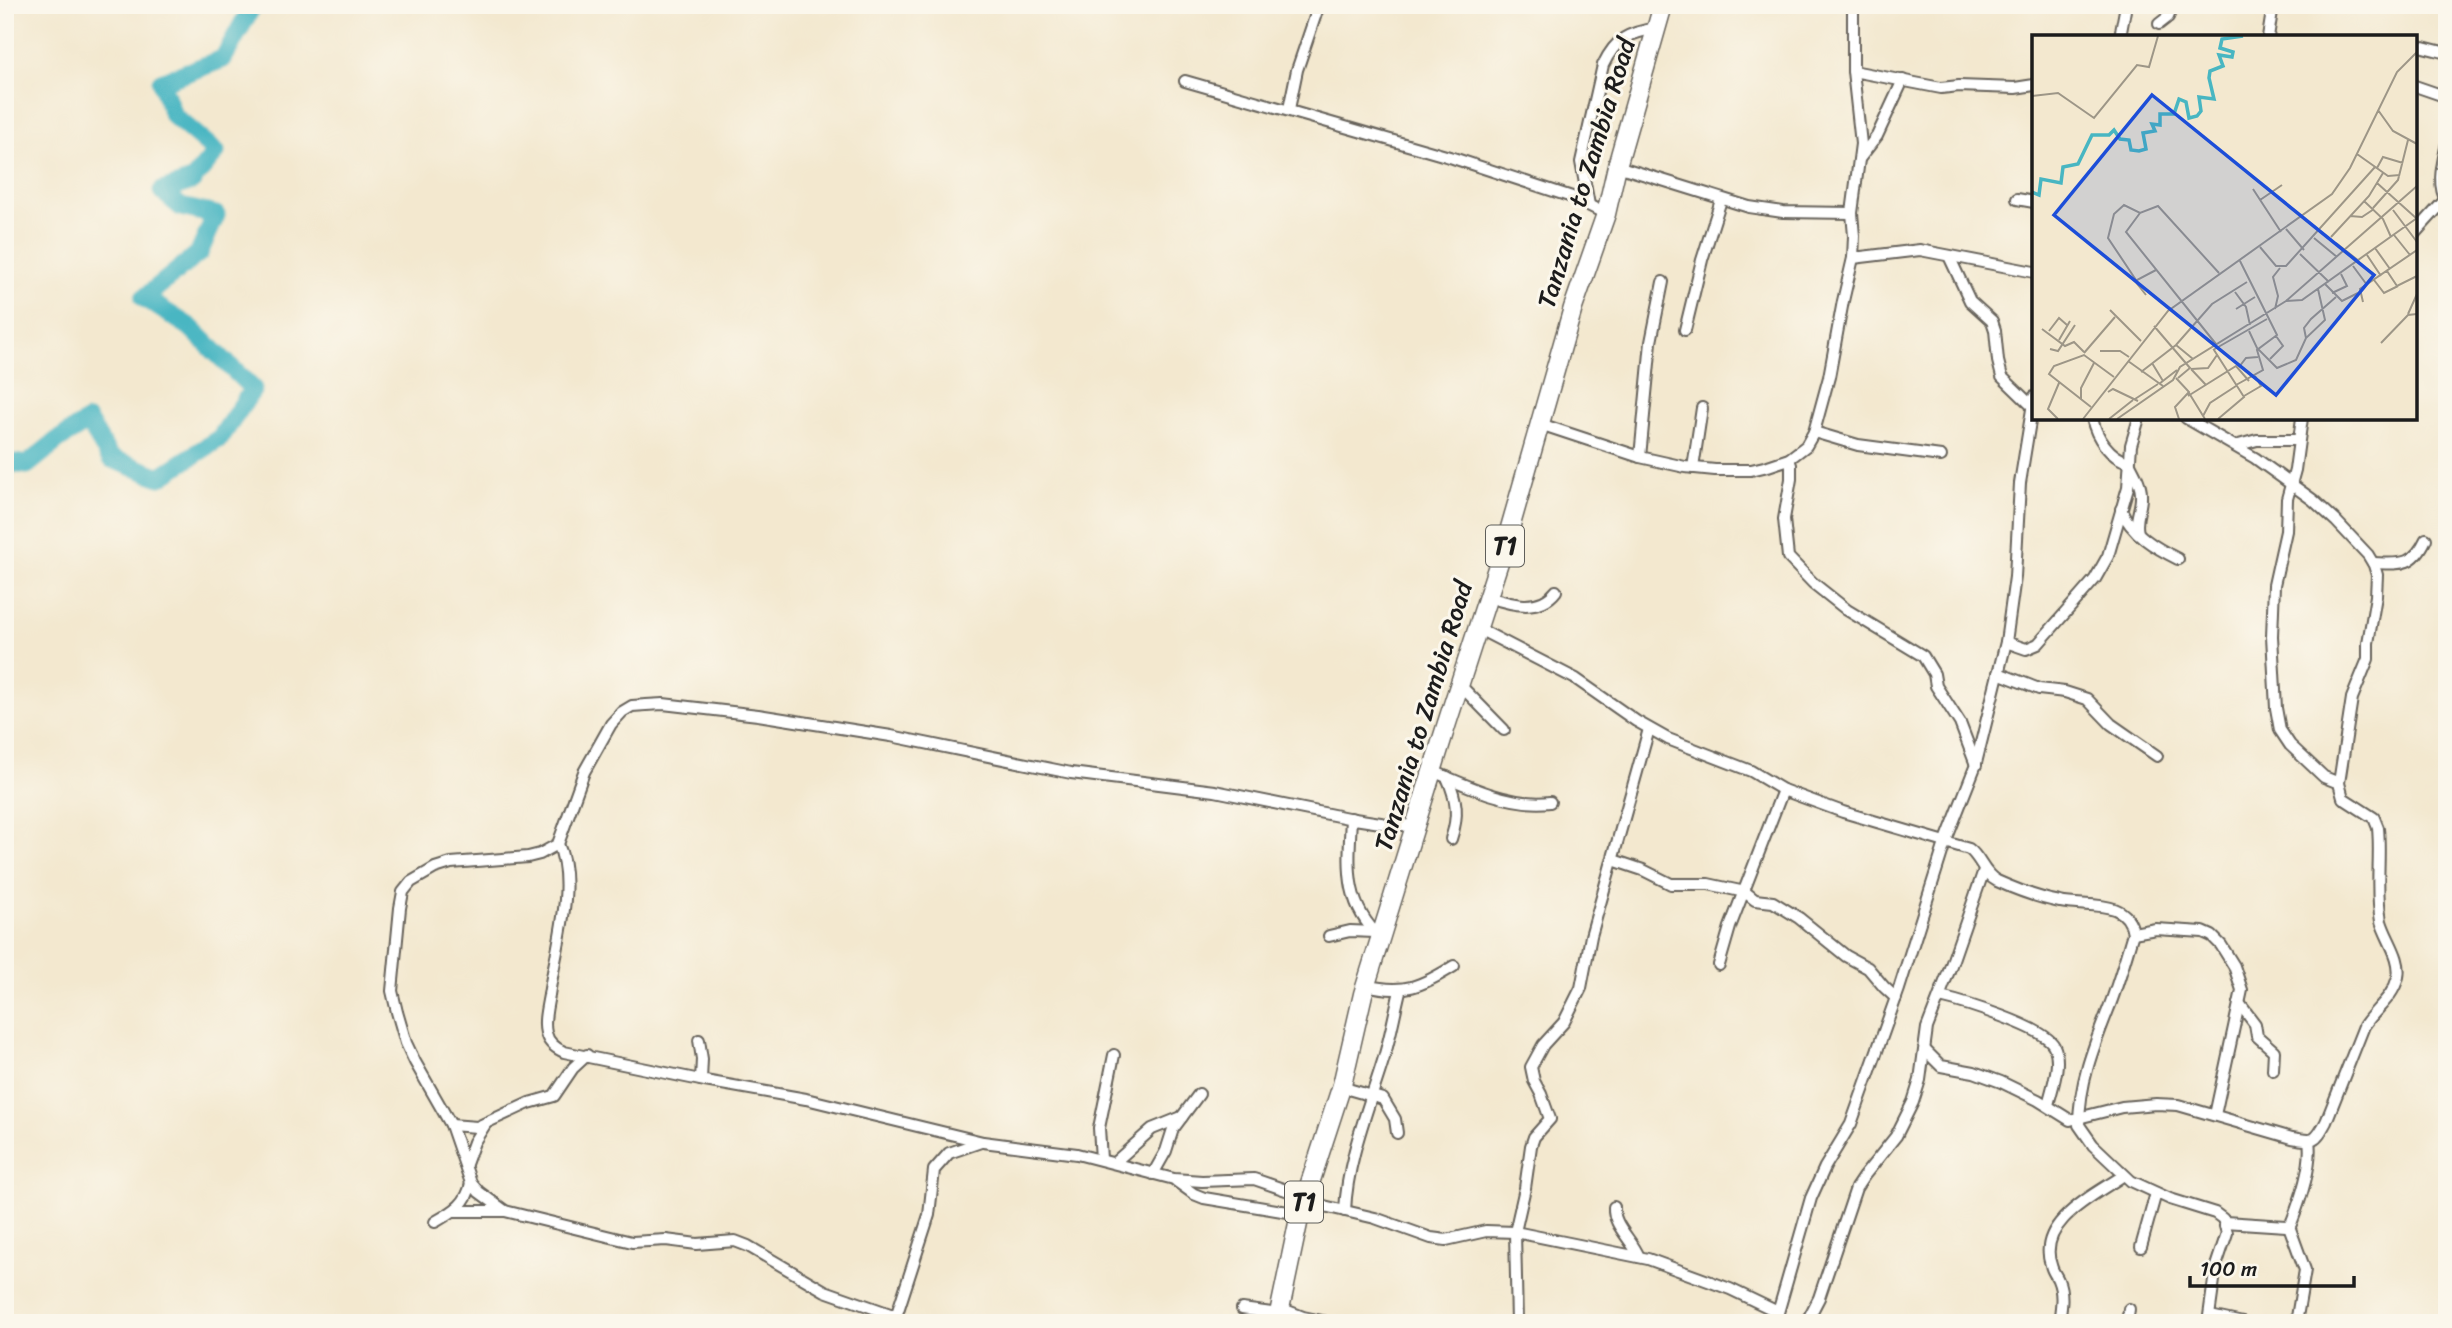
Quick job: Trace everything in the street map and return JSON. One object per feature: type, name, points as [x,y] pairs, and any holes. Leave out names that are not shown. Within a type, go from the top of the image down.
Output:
[{"type":"highway","name":"Tanzania to Zambia Road","points":[[1279,1315],[1303,1206],[1341,1087],[1378,935],[1416,826],[1440,774],[1459,684],[1488,597],[1573,308],[1606,214],[1663,5]]},
{"type":"street","points":[[1289,109],[1297,70],[1319,5]]},
{"type":"street","points":[[1540,424],[1640,457],[1693,468],[1751,470],[1789,459],[1806,446],[1814,432],[1829,377],[1853,258],[1852,213],[1860,158],[1853,71],[1853,5]]},
{"type":"street","points":[[2120,35],[2126,5]]},
{"type":"street","points":[[2159,24],[2168,17],[2174,5]]},
{"type":"street","points":[[2268,35],[2273,5]]},
{"type":"street","points":[[1589,205],[1581,162],[1603,65],[1622,39],[1631,33],[1657,28]]},
{"type":"street","points":[[2417,46],[2447,53]]},
{"type":"street","points":[[1853,71],[1941,89],[1959,86],[2015,88],[2032,85]]},
{"type":"street","points":[[1860,158],[1877,136],[1903,80]]},
{"type":"street","points":[[1185,81],[1453,158],[1589,205],[1606,214]]},
{"type":"street","points":[[2417,87],[2447,97]]},
{"type":"street","points":[[2417,231],[2446,201],[2442,192],[2441,168],[2447,143]]},
{"type":"street","points":[[1617,166],[1749,207],[1783,212],[1852,213]]},
{"type":"street","points":[[2017,199],[2032,202]]},
{"type":"street","points":[[1685,330],[1702,260],[1721,200]]},
{"type":"street","points":[[1853,258],[1920,250],[2032,272]]},
{"type":"street","points":[[1174,1179],[1204,1198],[1324,1206],[1374,1218],[1438,1240],[1480,1231],[1515,1232],[1639,1257],[1719,1284],[1776,1317],[1811,1198],[1825,1167],[1851,1124],[1896,998],[1945,843],[1976,765],[2007,642],[2015,577],[2020,483],[2032,401],[2002,377],[1992,321],[1970,301],[1949,256]]},
{"type":"street","points":[[1640,457],[1651,342],[1663,282]]},
{"type":"street","points":[[1693,468],[1702,408]]},
{"type":"street","points":[[2093,420],[2096,432],[2105,445],[2117,458],[2129,463],[2141,488],[2136,518],[2138,533]]},
{"type":"street","points":[[2007,642],[2028,649],[2044,638],[2104,565],[2128,487],[2131,445],[2138,420]]},
{"type":"street","points":[[1925,1049],[1941,1066],[1991,1078],[2048,1105],[2070,1120],[2122,1107],[2161,1103],[2193,1107],[2309,1141],[2318,1136],[2364,1026],[2392,991],[2399,971],[2396,957],[2385,936],[2379,910],[2376,822],[2343,798],[2339,783],[2354,690],[2368,659],[2376,596],[2377,575],[2373,563],[2327,512],[2235,446],[2190,420]]},
{"type":"street","points":[[2302,420],[2292,485],[2287,499],[2286,531],[2276,569],[2272,610],[2278,720],[2290,745],[2324,777],[2339,783]]},
{"type":"street","points":[[1814,432],[1858,445],[1941,456]]},
{"type":"street","points":[[2235,446],[2256,440],[2298,440]]},
{"type":"street","points":[[1789,459],[1791,479],[1784,519],[1788,557],[1813,583],[1847,610],[1923,656],[1934,674],[1936,686],[1960,723],[1976,765]]},
{"type":"street","points":[[2121,509],[2138,533],[2178,559]]},
{"type":"street","points":[[2373,563],[2395,565],[2408,562],[2426,539]]},
{"type":"street","points":[[1488,597],[1514,605],[1537,605],[1556,591]]},
{"type":"street","points":[[1478,628],[1576,679],[1649,729],[1751,771],[1783,790],[1843,812],[1969,849],[1996,881],[2052,900],[2098,904],[2117,910],[2129,920],[2133,933],[2119,982],[2090,1055],[2079,1118],[2081,1130],[2137,1185],[2215,1213],[2225,1222],[2227,1233],[2216,1266],[2209,1319],[2243,1323]]},
{"type":"street","points":[[1998,673],[2039,689],[2065,692],[2087,699],[2111,724],[2157,756]]},
{"type":"street","points":[[1459,684],[1504,730]]},
{"type":"street","points":[[505,1212],[479,1192],[471,1182],[451,1125],[406,1043],[393,992],[403,892],[419,875],[435,867],[450,863],[528,858],[558,844],[584,772],[611,724],[632,706],[663,704],[747,713],[879,734],[1070,773],[1215,791],[1351,818],[1416,826]]},
{"type":"street","points":[[1517,1323],[1515,1232],[1531,1146],[1534,1137],[1550,1118],[1534,1081],[1531,1066],[1543,1045],[1564,1022],[1577,998],[1591,936],[1649,729]]},
{"type":"street","points":[[1440,774],[1527,803],[1550,802]]},
{"type":"street","points":[[1440,774],[1455,795],[1457,811],[1451,839]]},
{"type":"street","points":[[1719,965],[1730,927],[1783,790]]},
{"type":"street","points":[[1351,818],[1349,872],[1353,895],[1362,917],[1378,935]]},
{"type":"street","points":[[558,844],[564,856],[566,878],[545,1024],[546,1036],[559,1049],[701,1080],[806,1099],[983,1142],[1101,1159],[1174,1179],[1254,1180],[1303,1206]]},
{"type":"street","points":[[1614,860],[1671,884],[1706,883],[1745,892],[1755,900],[1773,902],[1799,918],[1839,951],[1868,968],[1896,998]]},
{"type":"street","points":[[1826,1323],[1807,1321],[1819,1298],[1856,1188],[1896,1136],[1913,1102],[1920,1080],[1927,1028],[1984,870]]},
{"type":"street","points":[[2133,933],[2156,929],[2194,930],[2212,936],[2234,966],[2242,990],[2215,1115]]},
{"type":"street","points":[[1329,936],[1350,930],[1378,935]]},
{"type":"street","points":[[1366,985],[1400,991],[1427,982],[1454,966]]},
{"type":"street","points":[[1345,1211],[1350,1175],[1371,1094],[1387,1048],[1400,991]]},
{"type":"street","points":[[1940,997],[1996,1014],[2047,1036],[2057,1055],[2048,1105]]},
{"type":"street","points":[[2239,1003],[2257,1027],[2257,1036],[2274,1051],[2273,1070]]},
{"type":"street","points":[[699,1040],[701,1080]]},
{"type":"street","points":[[451,1125],[477,1127],[529,1103],[555,1096],[573,1068],[587,1055]]},
{"type":"street","points":[[1101,1159],[1099,1128],[1114,1055]]},
{"type":"street","points":[[1341,1087],[1383,1099],[1395,1119],[1397,1133]]},
{"type":"street","points":[[1153,1174],[1167,1151],[1173,1129],[1199,1094]]},
{"type":"street","points":[[1114,1163],[1152,1129],[1182,1117]]},
{"type":"street","points":[[466,1164],[474,1142],[487,1122]]},
{"type":"street","points":[[2289,1226],[2304,1188],[2310,1153],[2309,1141]]},
{"type":"street","points":[[454,1211],[505,1212],[632,1241],[666,1240],[697,1244],[735,1241],[825,1291],[895,1319],[929,1215],[934,1170],[949,1153],[983,1142]]},
{"type":"street","points":[[2059,1323],[2062,1297],[2049,1262],[2050,1238],[2063,1219],[2124,1175]]},
{"type":"street","points":[[435,1222],[466,1200],[471,1182]]},
{"type":"street","points":[[2141,1247],[2156,1193]]},
{"type":"street","points":[[1614,1207],[1615,1220],[1633,1242],[1639,1257]]},
{"type":"street","points":[[2225,1222],[2289,1226]]},
{"type":"street","points":[[2289,1226],[2305,1270],[2296,1323]]},
{"type":"street","points":[[1242,1309],[1332,1323]]},
{"type":"street","points":[[2127,1323],[2129,1309]]},
{"type":"waterway","points":[[5,462],[27,465],[58,440],[88,421],[110,458],[160,477],[220,438],[253,389],[190,327],[144,298],[199,253],[216,215],[181,207],[162,191],[192,181],[216,152],[173,115],[161,82],[223,59],[253,5]]}]
